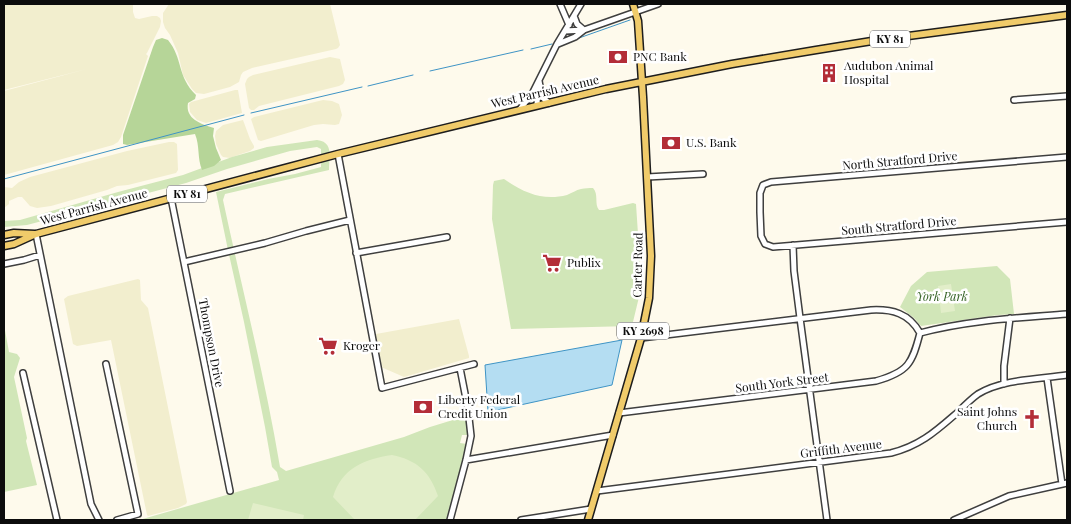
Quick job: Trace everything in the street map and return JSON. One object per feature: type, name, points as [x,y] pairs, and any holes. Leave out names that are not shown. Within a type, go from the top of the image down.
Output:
[{"type":"main road","name":"Carter Road","points":[[588,520],[642,338],[648,310],[651,278],[638,20],[633,4]]},
{"type":"main road","name":"West Parrish Avenue","points":[[4,246],[14,244],[36,234],[338,154],[538,105],[642,82],[826,48],[1067,15]]},
{"type":"main road","name":"West Parrish Avenue","points":[[4,235],[14,233],[36,234]]},
{"type":"street","points":[[560,4],[569,25]]},
{"type":"street","points":[[520,110],[528,101],[557,44],[581,4]]},
{"type":"street","points":[[565,31],[584,30],[658,4]]},
{"type":"street","points":[[574,16],[584,30]]},
{"type":"street","points":[[557,44],[575,37],[584,30]]},
{"type":"street","points":[[539,81],[542,97],[549,103]]},
{"type":"street","points":[[538,105],[537,88],[539,81]]},
{"type":"street","points":[[1014,100],[1067,96]]},
{"type":"street","points":[[338,154],[382,388],[474,364]]},
{"type":"street","name":"North Stratford Drive","points":[[760,212],[761,189],[771,182],[1067,157]]},
{"type":"street","points":[[647,177],[703,174]]},
{"type":"street","name":"Thompson Drive","points":[[171,198],[230,491]]},
{"type":"street","name":"South Stratford Drive","points":[[760,212],[761,236],[765,244],[773,247],[1067,222]]},
{"type":"street","points":[[184,262],[350,220]]},
{"type":"street","points":[[36,234],[90,499],[99,520]]},
{"type":"street","points":[[356,253],[447,237]]},
{"type":"street","points":[[793,245],[794,271],[827,520]]},
{"type":"street","points":[[4,264],[40,255]]},
{"type":"street","points":[[642,338],[886,309],[903,315],[920,332],[1010,318],[1067,314]]},
{"type":"street","points":[[1004,384],[1004,366],[1010,318]]},
{"type":"street","name":"South York Street","points":[[620,413],[810,390],[892,377],[909,364],[915,352],[920,332]]},
{"type":"street","points":[[106,364],[138,514],[117,520]]},
{"type":"street","points":[[450,520],[470,444],[471,428],[460,368]]},
{"type":"street","points":[[22,373],[57,520]]},
{"type":"street","name":"Griffith Avenue","points":[[597,491],[891,453],[920,443],[936,432],[972,399],[988,390],[1004,384],[1067,374]]},
{"type":"street","points":[[954,520],[1009,496],[1065,484],[1047,378]]},
{"type":"street","points":[[466,460],[613,435]]},
{"type":"street","points":[[521,520],[592,509]]},
{"type":"shaded area","points":[[4,4],[133,4],[135,18],[157,16],[160,18],[160,27],[146,54],[148,56],[118,142],[4,175],[4,91],[87,69],[4,90]]},
{"type":"shaded area","points":[[169,4],[330,4],[340,45],[336,49],[252,68],[243,72],[239,82],[230,87],[204,94],[196,93],[183,75],[178,53],[163,22],[163,13]]},
{"type":"shaded area","points":[[330,57],[340,59],[345,80],[343,84],[259,106],[254,110],[249,108],[245,84],[249,77]]},
{"type":"shaded area","points":[[238,90],[242,113],[206,123],[197,120],[190,112],[189,104],[191,102]]},
{"type":"shaded area","points":[[323,100],[339,104],[342,115],[339,124],[314,125],[261,141],[258,140],[251,119],[254,117]]},
{"type":"shaded area","points":[[243,120],[254,148],[230,158],[223,157],[216,144],[216,131],[223,125]]},
{"type":"shaded area","points":[[169,142],[177,144],[178,170],[176,173],[117,186],[51,206],[37,208],[30,206],[22,197],[18,197],[9,201],[9,204],[4,208],[4,187],[12,188],[30,177],[127,151]]},
{"type":"shaded area","points":[[140,280],[141,300],[148,308],[187,502],[178,508],[148,516],[111,340],[77,346],[73,344],[64,299],[68,296]]},
{"type":"shaded area","points":[[459,319],[469,358],[404,377],[381,367],[376,334]]},
{"type":"green space","points":[[162,38],[168,40],[173,47],[186,81],[196,95],[195,99],[188,103],[191,117],[199,123],[214,128],[213,136],[221,160],[214,166],[202,170],[195,134],[127,145],[123,144],[123,135],[153,47],[156,40]]},
{"type":"green space","points":[[317,140],[322,141],[328,147],[330,155],[329,170],[225,194],[223,200],[260,366],[280,467],[286,471],[404,437],[466,416],[469,425],[467,426],[468,435],[462,435],[460,443],[467,444],[447,520],[139,520],[279,480],[277,472],[272,467],[216,192],[321,167],[321,149],[317,147],[290,151],[186,183],[27,225],[4,227],[4,221],[20,220],[183,175],[232,157],[267,147]]},
{"type":"green space","points":[[504,179],[526,192],[550,197],[558,197],[581,189],[593,188],[596,193],[599,210],[636,204],[641,279],[632,326],[511,329],[492,219],[494,181]]},
{"type":"green space","name":"York Park","points":[[997,266],[1010,279],[1014,314],[921,326],[900,307],[911,286],[927,272]]},
{"type":"green space","points":[[951,284],[955,311],[941,313],[938,286]]},
{"type":"green space","points":[[4,325],[9,352],[17,354],[20,358],[14,377],[27,438],[26,441],[37,485],[4,492]]},
{"type":"green space","points":[[392,455],[409,460],[421,468],[431,480],[438,496],[415,520],[355,520],[333,497],[337,487],[348,472],[363,462]]},
{"type":"green space","points":[[253,503],[304,515],[303,520],[248,520]]},
{"type":"water","points":[[622,340],[612,385],[488,412],[485,365]]},
{"type":"waterway","points":[[579,38],[630,20]]},
{"type":"waterway","points":[[531,49],[552,44]]},
{"type":"waterway","points":[[430,71],[523,50]]},
{"type":"waterway","points":[[368,86],[413,75]]},
{"type":"waterway","points":[[251,113],[362,87]]},
{"type":"waterway","points":[[4,179],[244,115]]},
{"type":"place","name":"PNC Bank","points":[[618,57]]},
{"type":"place","name":"Audubon Animal Hospital","points":[[829,73]]},
{"type":"place","name":"U.S. Bank","points":[[671,143]]},
{"type":"place","name":"Publix","points":[[552,263]]},
{"type":"place","name":"Kroger","points":[[328,346]]},
{"type":"place","name":"Liberty Federal Credit Union","points":[[423,407]]},
{"type":"place","name":"Saint Johns Church","points":[[1032,419]]}]
